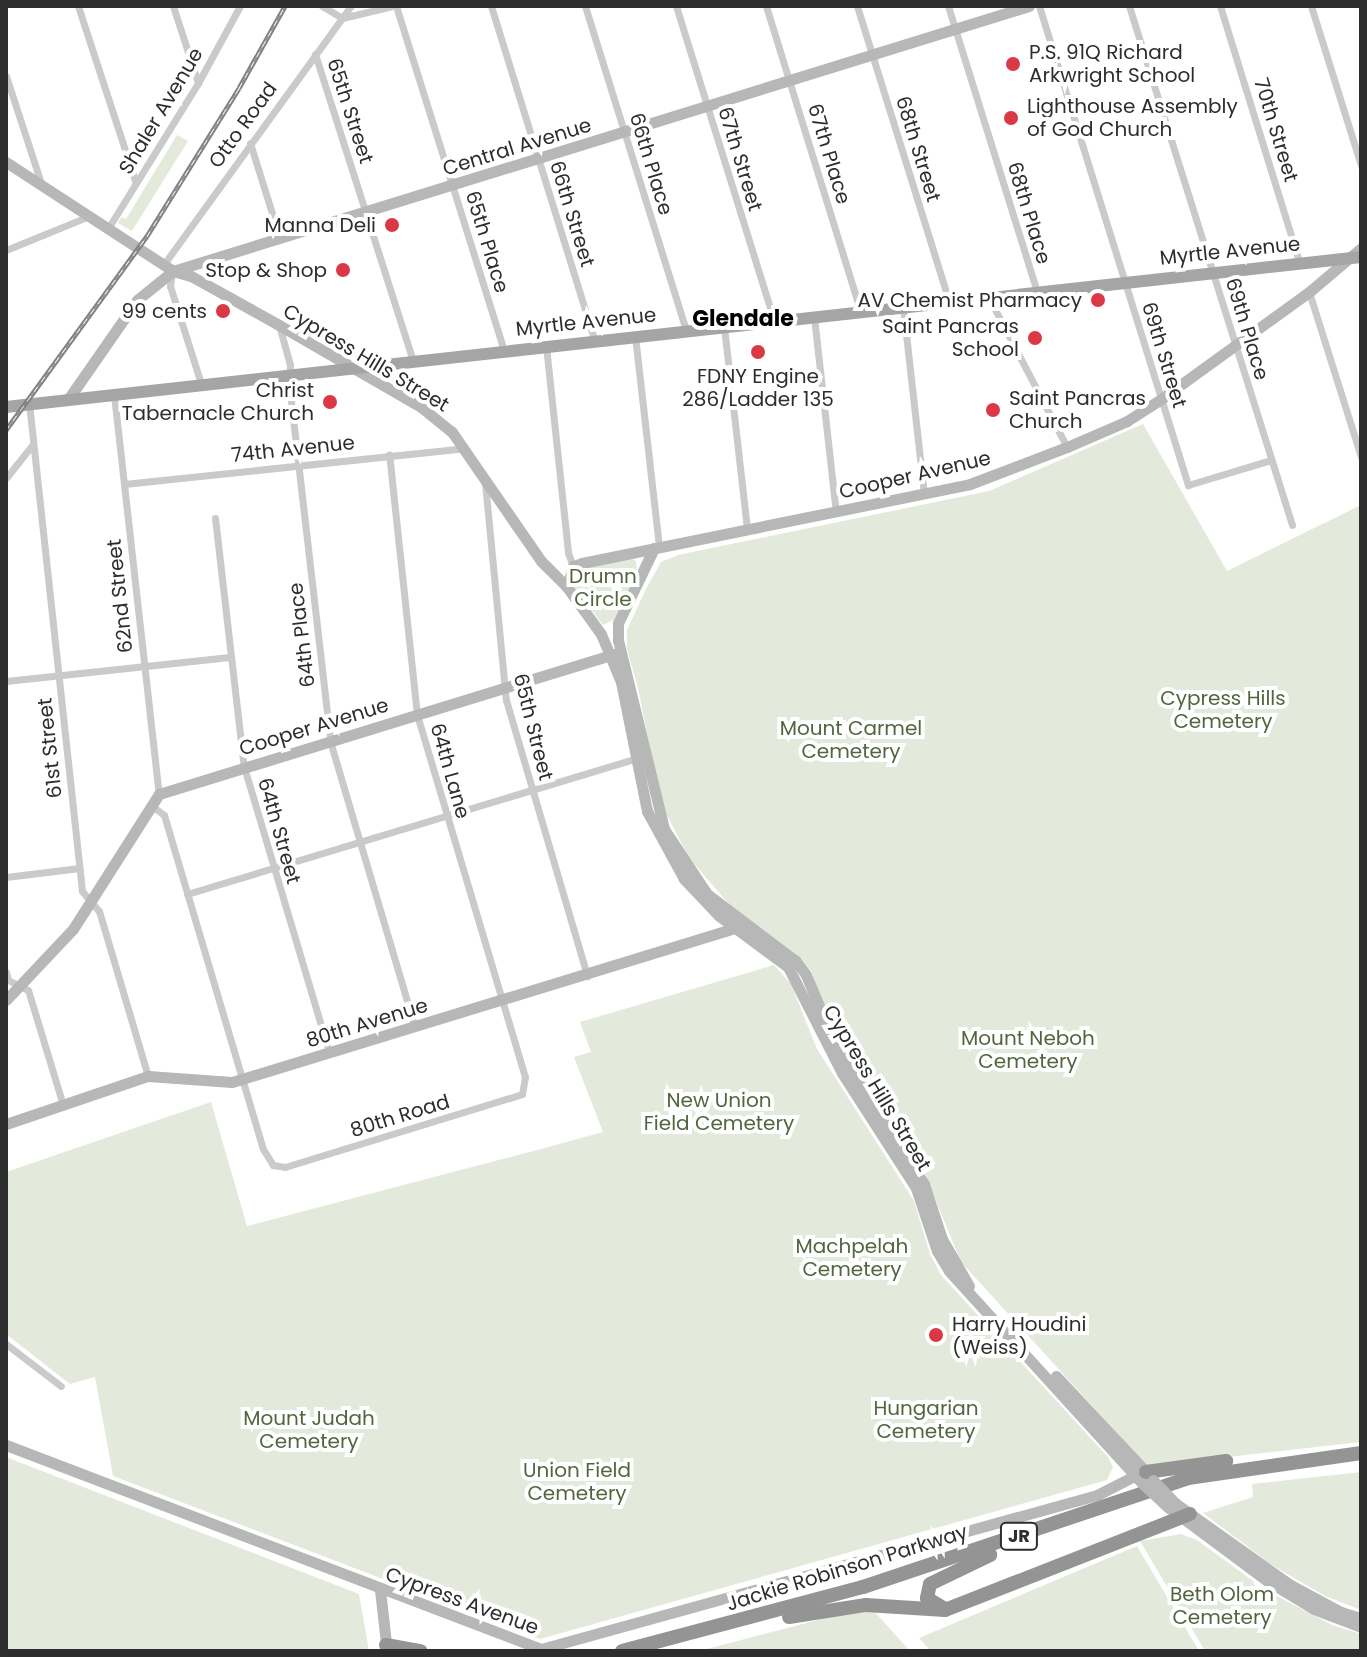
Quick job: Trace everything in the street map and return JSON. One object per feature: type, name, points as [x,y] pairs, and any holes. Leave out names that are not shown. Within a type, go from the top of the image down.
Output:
[{"type":"highway","points":[[1145,1478],[1361,1445]]},
{"type":"highway","name":"Jackie Robinson Parkway","points":[[622,1651],[877,1583],[1188,1478],[1361,1453]]},
{"type":"highway","name":"Jackie Robinson Parkway","points":[[660,1651],[789,1617],[990,1555],[1195,1486],[1361,1463]]},
{"type":"highway","points":[[789,1617],[866,1605],[945,1610],[1128,1536],[1186,1516]]},
{"type":"highway","points":[[945,1610],[927,1598],[930,1584],[990,1555]]},
{"type":"highway","points":[[386,1648],[420,1651]]},
{"type":"main road","name":"Myrtle Avenue","points":[[6,407],[1355,258]]},
{"type":"street","points":[[78,6],[136,183]]},
{"type":"street","points":[[173,6],[198,83]]},
{"type":"street","name":"Shaler Avenue","points":[[107,230],[198,83],[240,6]]},
{"type":"street","points":[[322,6],[342,18],[394,6]]},
{"type":"street","name":"Otto Road","points":[[168,268],[250,143],[351,6]]},
{"type":"street","name":"65th Place","points":[[394,6],[504,351]]},
{"type":"street","name":"66th Street","points":[[491,6],[595,341]]},
{"type":"street","name":"66th Place","points":[[585,6],[686,331]]},
{"type":"street","name":"67th Street","points":[[676,6],[774,321]]},
{"type":"street","name":"67th Place","points":[[766,6],[861,312]]},
{"type":"street","name":"68th Street","points":[[857,6],[949,302]]},
{"type":"street","name":"68th Place","points":[[948,6],[1037,292]]},
{"type":"street","name":"Central Avenue","points":[[69,398],[137,300],[168,268],[366,213],[1029,6]]},
{"type":"street","name":"69th Street","points":[[1039,6],[1188,485],[1271,460]]},
{"type":"street","name":"69th Place","points":[[1129,6],[1292,525]]},
{"type":"street","name":"70th Street","points":[[1220,6],[1300,264]]},
{"type":"street","points":[[1311,6],[1361,166]]},
{"type":"street","name":"65th Street","points":[[315,54],[413,361]]},
{"type":"street","points":[[6,76],[43,188]]},
{"type":"street","points":[[250,143],[280,239]]},
{"type":"street","name":"Cypress Hills Street","points":[[6,162],[168,268],[191,276],[421,407],[466,448],[541,561],[567,587],[615,653],[639,758],[647,811],[667,853],[704,901],[788,967],[796,978],[842,1073],[916,1188],[937,1251],[965,1286],[1172,1505],[1266,1580],[1314,1609],[1361,1627]]},
{"type":"street","points":[[6,250],[87,217]]},
{"type":"street","name":"Cooper Avenue","points":[[573,566],[996,477],[1127,421],[1355,258],[1361,248]]},
{"type":"street","points":[[168,268],[170,286],[201,384]]},
{"type":"street","points":[[1309,292],[1361,457]]},
{"type":"street","points":[[989,298],[1067,447]]},
{"type":"street","points":[[903,307],[924,494]]},
{"type":"street","points":[[814,317],[836,512]]},
{"type":"street","name":"64th Place","points":[[279,325],[290,365],[298,465],[330,741],[415,1028]]},
{"type":"street","points":[[724,327],[747,529]]},
{"type":"street","points":[[615,653],[618,623],[656,547],[635,336]]},
{"type":"street","points":[[546,346],[568,553],[573,566],[567,587]]},
{"type":"street","name":"62nd Street","points":[[114,394],[159,794]]},
{"type":"street","name":"61st Street","points":[[29,403],[82,891],[99,911],[148,1076]]},
{"type":"street","points":[[6,478],[33,444]]},
{"type":"street","name":"74th Avenue","points":[[124,484],[466,448]]},
{"type":"street","name":"64th Lane","points":[[389,455],[417,715],[525,1086]]},
{"type":"street","name":"65th Street","points":[[485,478],[504,689],[587,976]]},
{"type":"street","name":"64th Street","points":[[215,518],[244,767],[329,1053]]},
{"type":"street","points":[[596,627],[609,628],[618,623]]},
{"type":"street","name":"Cooper Avenue","points":[[159,794],[615,653]]},
{"type":"street","points":[[6,681],[230,657]]},
{"type":"street","points":[[187,894],[639,758]]},
{"type":"street","name":"Cypress Hills Street","points":[[639,758],[664,829],[707,894],[780,947],[806,975],[836,1046],[924,1184],[942,1239],[965,1286]]},
{"type":"street","points":[[6,1000],[91,905],[159,794]]},
{"type":"street","points":[[152,806],[164,815],[243,1079]]},
{"type":"street","points":[[6,877],[79,868]]},
{"type":"street","name":"80th Avenue","points":[[6,1124],[148,1076],[232,1082],[587,976],[735,928]]},
{"type":"street","points":[[6,972],[8,980],[28,990],[63,1105]]},
{"type":"street","name":"80th Road","points":[[243,1079],[263,1149],[268,1160],[279,1167],[513,1099],[525,1086]]},
{"type":"street","points":[[6,1344],[61,1386]]},
{"type":"street","name":"Cypress Avenue","points":[[6,1445],[541,1649],[1097,1495],[1145,1478]]},
{"type":"street","name":"Cypress Hills Street","points":[[1186,1516],[1289,1584],[1341,1612],[1361,1618]]},
{"type":"street","points":[[380,1590],[386,1648]]},
{"type":"green space","points":[[177,135],[188,141],[132,231],[118,223],[121,217],[126,219]]},
{"type":"green space","name":"Mount Carmel Cemetery","points":[[1143,424],[1227,571],[1361,505],[1361,1442],[1147,1466],[961,1262],[921,1164],[846,1052],[824,1009],[812,972],[802,959],[729,904],[689,858],[661,804],[627,649],[627,630],[661,562],[678,555],[989,491]]},
{"type":"green space","name":"Drumn Circle","points":[[625,556],[636,561],[637,572],[615,619],[603,625],[571,583],[576,569]]},
{"type":"green space","points":[[774,965],[791,984],[817,1049],[914,1201],[930,1254],[941,1275],[1108,1457],[1113,1467],[1107,1480],[540,1639],[113,1476],[95,1377],[70,1384],[6,1334],[6,1172],[211,1102],[247,1226],[541,1149],[603,1132],[574,1057],[591,1052],[580,1022]]},
{"type":"green space","points":[[6,1457],[359,1594],[369,1651],[6,1651]]},
{"type":"green space","points":[[1361,1472],[1361,1610],[1325,1596],[1272,1565],[1203,1513],[1253,1497],[1252,1484]]},
{"type":"green space","name":"Beth Olom Cemetery","points":[[1181,1534],[1197,1540],[1253,1581],[1259,1596],[1275,1595],[1332,1625],[1361,1634],[1361,1651],[1205,1651],[1140,1541]]},
{"type":"green space","points":[[1137,1546],[1199,1651],[931,1651],[919,1638]]},
{"type":"green space","points":[[873,1610],[910,1651],[699,1651],[841,1614]]},
{"type":"railway","points":[[6,430],[147,236],[239,88],[285,6]]},
{"type":"place","name":"P.S. 91Q Richard Arkwright School","points":[[1013,64]]},
{"type":"place","name":"Lighthouse Assembly of God Church","points":[[1011,118]]},
{"type":"place","name":"Manna Deli","points":[[392,225]]},
{"type":"place","name":"Stop & Shop","points":[[343,270]]},
{"type":"place","name":"AV Chemist Pharmacy","points":[[1098,300]]},
{"type":"place","name":"99 cents","points":[[223,311]]},
{"type":"place","name":"Saint Pancras School","points":[[1035,338]]},
{"type":"place","name":"FDNY Engine 286/Ladder 135","points":[[758,352]]},
{"type":"place","name":"Christ Tabernacle Church","points":[[330,402]]},
{"type":"place","name":"Saint Pancras Church","points":[[993,410]]},
{"type":"place","name":"Harry Houdini (Weiss)","points":[[936,1335]]},
{"type":"district","name":"Glendale","points":[[743,319]]},
{"type":"park label","name":"Cypress Hills Cemetery","points":[[1223,710]]},
{"type":"park label","name":"Mount Neboh Cemetery","points":[[1028,1050]]},
{"type":"park label","name":"New Union Field Cemetery","points":[[719,1112]]},
{"type":"park label","name":"Machpelah Cemetery","points":[[852,1258]]},
{"type":"park label","name":"Hungarian Cemetery","points":[[926,1420]]},
{"type":"park label","name":"Mount Judah Cemetery","points":[[309,1430]]},
{"type":"park label","name":"Union Field Cemetery","points":[[577,1482]]}]
